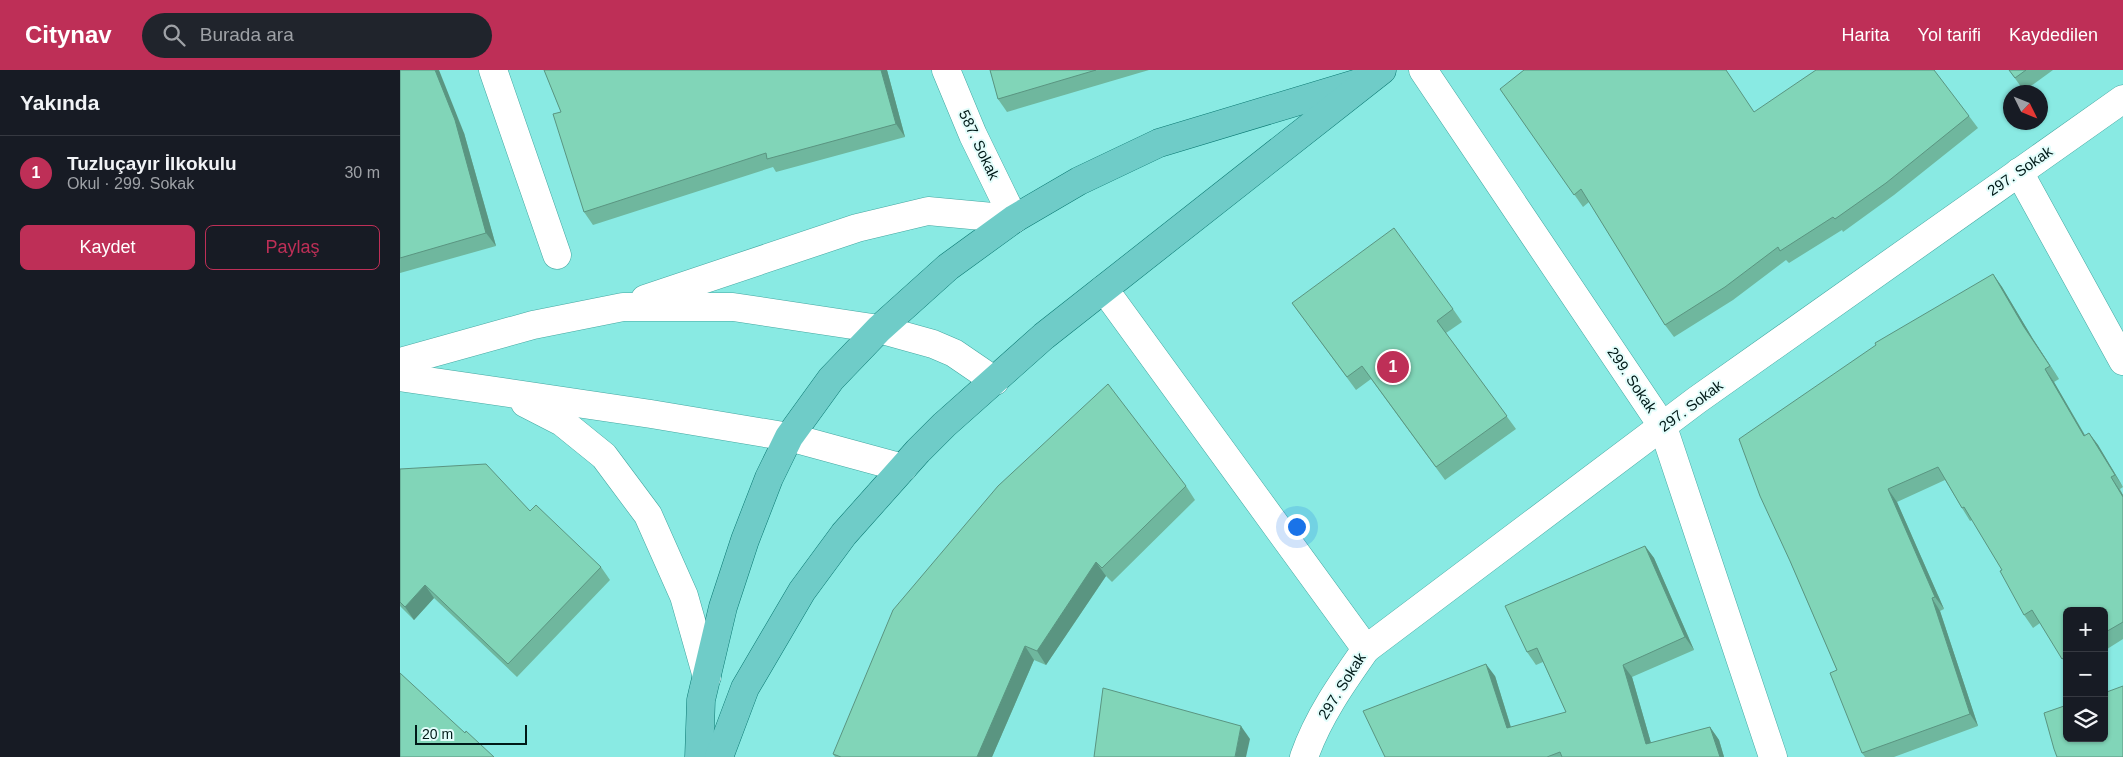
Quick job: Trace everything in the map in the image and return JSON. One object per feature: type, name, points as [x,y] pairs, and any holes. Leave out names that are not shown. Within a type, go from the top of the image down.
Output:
[{"type":"main road","points":[[699,757],[701,700],[723,607],[745,540],[769,478],[789,437],[831,379],[879,328],[948,267],[1014,219],[1079,181],[1159,143],[1373,76]]},
{"type":"main road","points":[[719,757],[745,688],[802,592],[844,534],[944,425],[1044,336],[1373,76]]},
{"type":"street","points":[[493,70],[557,255]]},
{"type":"street","name":"587. Sokak","points":[[946,70],[972,135],[1014,219]]},
{"type":"street","name":"299. Sokak","points":[[1422,70],[1663,427],[1773,757]]},
{"type":"street","name":"297. Sokak","points":[[1304,757],[1319,722],[1337,690],[1366,649],[1697,400],[2123,99]]},
{"type":"street","points":[[2019,172],[2123,361]]},
{"type":"street","points":[[400,362],[533,325],[623,307],[857,228],[928,212],[1014,219]]},
{"type":"street","points":[[1104,289],[1366,649]]},
{"type":"street","points":[[623,307],[733,307],[879,328],[933,344],[954,353],[995,380]]},
{"type":"street","points":[[400,377],[651,414],[789,437],[903,468]]},
{"type":"street","points":[[509,394],[562,422],[604,456],[648,515],[684,596],[707,676]]},
{"type":"building","points":[[400,70],[435,70],[455,120],[486,233],[400,258]]},
{"type":"building","points":[[544,70],[881,70],[896,124],[767,159],[766,153],[584,212],[553,114],[561,112]]},
{"type":"building","points":[[990,70],[1096,70],[998,99]]},
{"type":"building","points":[[1524,70],[1726,70],[1754,112],[1816,70],[1934,70],[1969,116],[1886,183],[1835,219],[1833,217],[1780,251],[1778,247],[1725,287],[1665,325],[1581,189],[1574,195],[1500,89]]},
{"type":"building","points":[[2009,70],[2026,70],[2015,78]]},
{"type":"building","points":[[1394,228],[1453,309],[1437,321],[1507,416],[1436,467],[1362,366],[1347,377],[1292,303]]},
{"type":"building","points":[[1993,274],[2024,327],[2050,366],[2045,369],[2084,436],[2089,433],[2115,475],[2111,477],[2123,497],[2123,622],[2108,631],[2108,607],[2063,607],[2062,659],[2032,610],[2024,615],[2000,571],[2002,570],[1938,467],[1888,489],[1935,597],[1932,598],[1970,714],[1862,753],[1830,673],[1837,670],[1760,496],[1739,439],[1876,345],[1875,343]]},
{"type":"building","points":[[1108,384],[1186,486],[1102,568],[1096,562],[1037,651],[1025,646],[977,757],[841,757],[833,754],[893,610],[998,486]]},
{"type":"building","points":[[486,464],[530,511],[536,505],[601,567],[508,664],[425,585],[405,607],[400,602],[400,469]]},
{"type":"building","points":[[1645,546],[1685,637],[1623,665],[1646,744],[1710,727],[1720,757],[1562,757],[1560,752],[1547,757],[1385,757],[1363,711],[1486,664],[1507,728],[1566,712],[1537,648],[1527,652],[1505,606]]},
{"type":"building","points":[[400,673],[465,733],[466,731],[494,757],[400,757]]},
{"type":"building","points":[[2123,686],[2123,757],[2057,757],[2044,713],[2063,706],[2063,742],[2108,742],[2108,692]]},
{"type":"building","points":[[1103,688],[1241,726],[1235,757],[1094,757]]},
{"type":"place","name":"Tuzluçayır İlkokulu","points":[[1393,367]]}]
